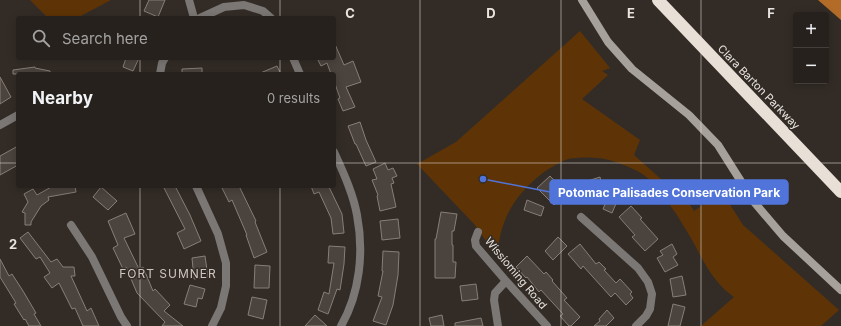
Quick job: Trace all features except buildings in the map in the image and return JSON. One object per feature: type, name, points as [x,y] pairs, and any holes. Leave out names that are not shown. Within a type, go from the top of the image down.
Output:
[{"type":"highway","name":"Clara Barton Parkway","points":[[658,0],[841,192]]},
{"type":"main road","points":[[582,0],[608,42],[632,69],[689,116],[718,145],[754,202],[783,236],[841,290]]},
{"type":"street","points":[[189,0],[193,16]]},
{"type":"street","points":[[204,16],[224,7],[244,5],[263,11],[269,16]]},
{"type":"street","points":[[160,72],[164,60]]},
{"type":"street","points":[[294,60],[299,72]]},
{"type":"street","points":[[0,125],[16,116]]},
{"type":"street","points":[[336,157],[349,186],[357,215],[361,240],[360,267],[355,293],[346,318],[341,326]]},
{"type":"street","points":[[197,188],[218,234],[226,263],[226,286],[221,308],[212,326]]},
{"type":"street","points":[[581,217],[638,268],[648,282],[652,294],[650,309],[646,316],[636,326]]},
{"type":"street","points":[[71,225],[92,257],[121,317],[127,326]]},
{"type":"street","name":"Wissioming Road","points":[[478,232],[475,240],[476,246],[506,282],[547,326]]},
{"type":"street","points":[[498,326],[494,300],[496,293],[506,282]]},
{"type":"shaded area","points":[[30,0],[111,0],[81,16],[46,16]]},
{"type":"shaded area","points":[[818,0],[841,0],[841,20]]},
{"type":"shaded area","points":[[580,31],[610,68],[602,71],[608,75],[582,99],[640,140],[634,155],[690,205],[694,211],[722,192],[743,225],[839,310],[821,326],[701,326],[734,297],[716,281],[666,199],[649,179],[635,170],[605,159],[577,158],[565,160],[544,172],[524,190],[510,209],[501,231],[497,257],[475,225],[417,164],[456,142]]},
{"type":"place","name":"Potomac Palisades Conservation Park","points":[[483,179]]},
{"type":"district","name":"FORT SUMNER","points":[[168,274]]}]
